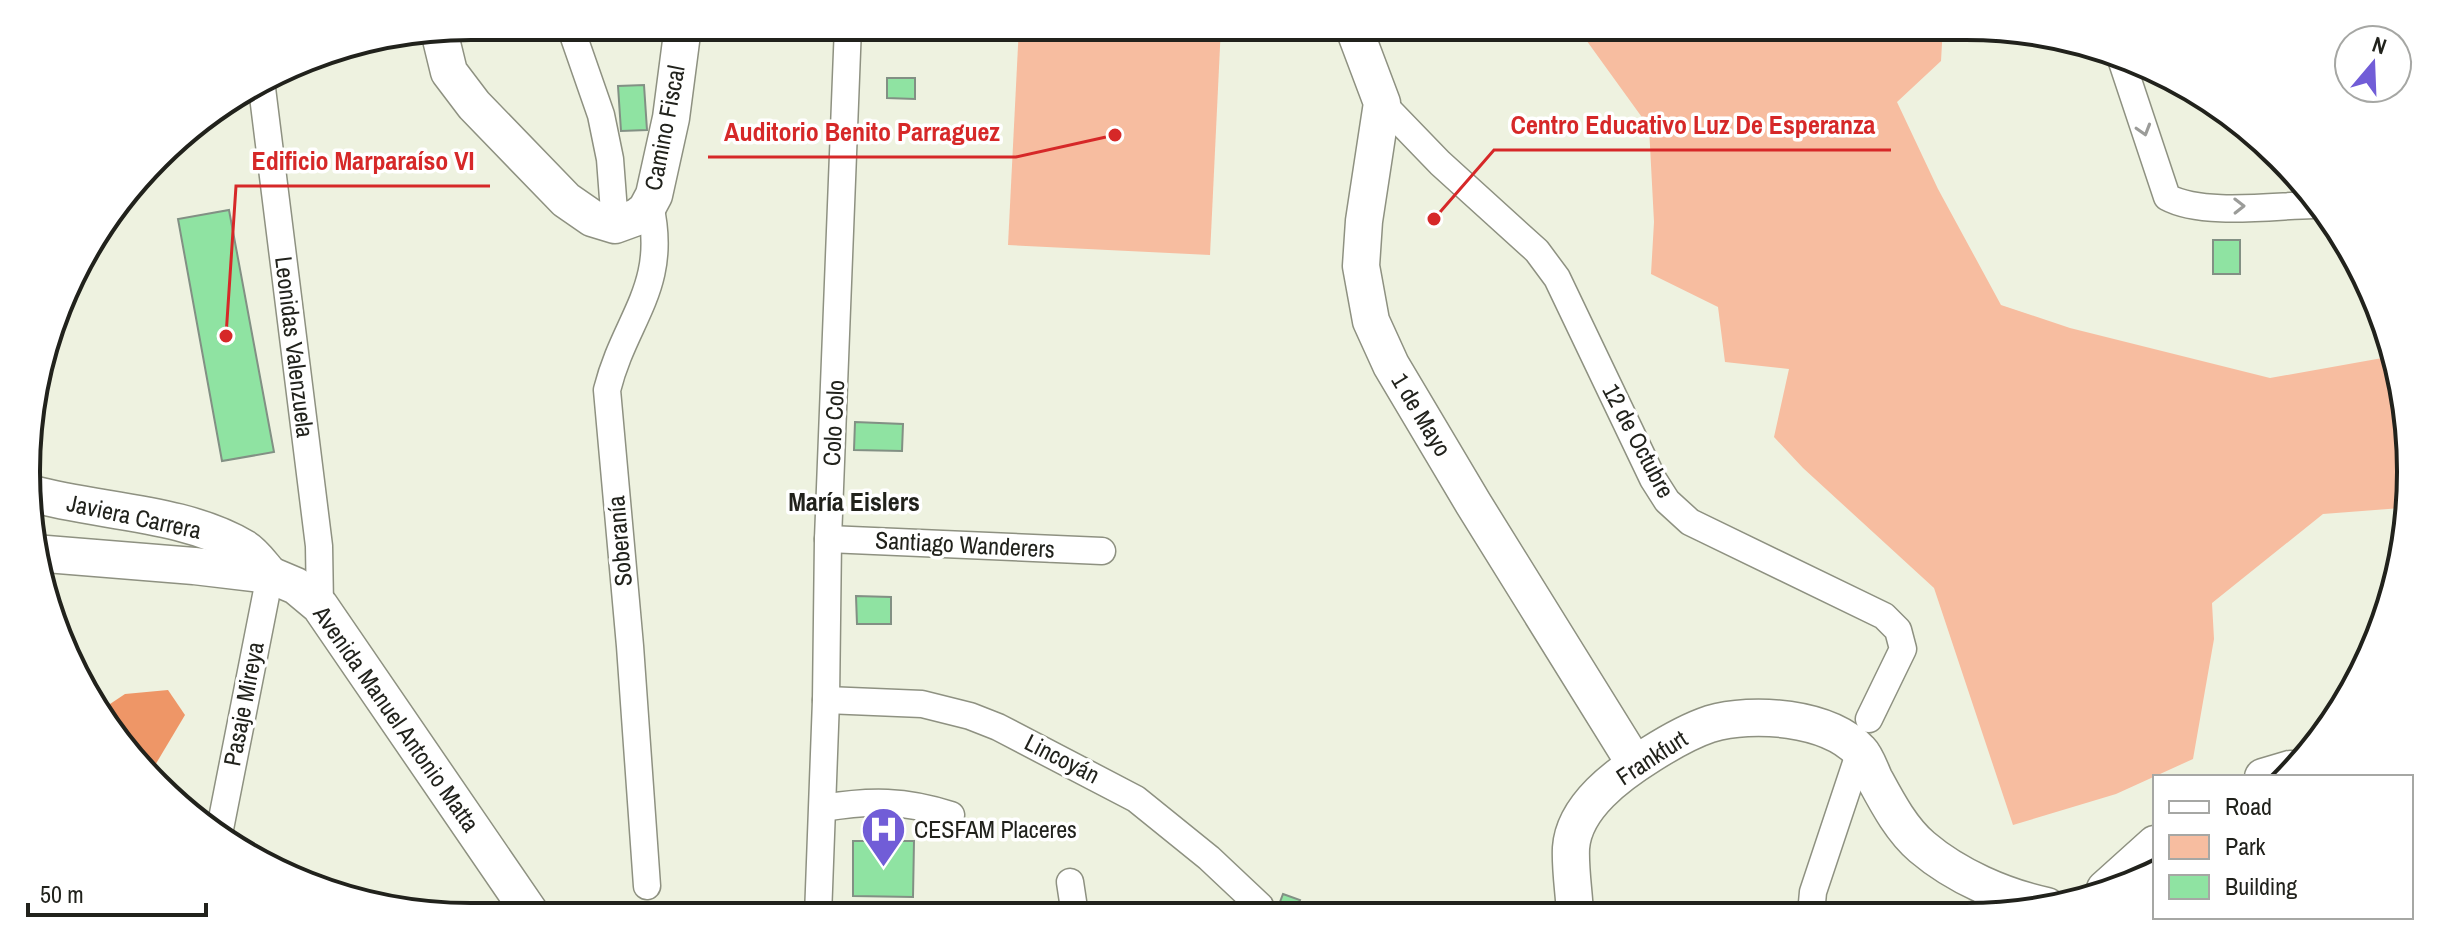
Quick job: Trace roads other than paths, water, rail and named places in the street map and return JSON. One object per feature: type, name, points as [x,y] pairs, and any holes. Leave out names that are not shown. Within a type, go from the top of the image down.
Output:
[{"type":"street","points":[[441,41],[449,72],[474,105],[566,200],[592,218],[615,225],[610,159],[601,115],[575,40]]},
{"type":"street","name":"Camino Fiscal","points":[[615,225],[637,217],[650,205],[669,131],[681,40]]},
{"type":"street","name":"Colo Colo","points":[[819,903],[828,539],[847,40]]},
{"type":"street","name":"1 de Mayo","points":[[1358,40],[1382,103],[1364,221],[1361,266],[1371,321],[1391,365],[1473,503],[1635,764]]},
{"type":"street","points":[[2125,71],[2167,197],[2180,204],[2199,207],[2305,205]]},
{"type":"street","name":"Leonidas Valenzuela","points":[[263,94],[319,546],[320,606]]},
{"type":"street","name":"12 de Octubre","points":[[1382,103],[1440,163],[1537,251],[1557,278],[1653,479],[1667,501],[1690,522],[1884,616],[1898,630],[1903,649],[1865,735],[1812,903]]},
{"type":"street","name":"Soberanía","points":[[647,886],[607,390],[652,277],[656,254],[655,226],[650,205]]},
{"type":"street","name":"Javiera Carrera","points":[[41,496],[173,522],[215,535],[246,549],[270,575]]},
{"type":"street","points":[[110,510],[135,561]]},
{"type":"street","name":"Santiago Wanderers","points":[[828,539],[1102,551]]},
{"type":"street","name":"Avenida Manuel Antonio Matta","points":[[48,554],[270,575],[296,586],[320,606],[523,903]]},
{"type":"street","name":"Pasaje Mireya","points":[[221,823],[270,575]]},
{"type":"street","name":"Lincoyán","points":[[826,700],[922,704],[970,716],[998,727],[1136,799],[1209,858],[1257,903]]},
{"type":"street","name":"Frankfurt","points":[[1574,903],[1571,847],[1577,824],[1596,797],[1635,764],[1682,735],[1712,723],[1743,718],[1774,718],[1865,735],[1903,826],[1921,847],[1988,899],[2011,900]]},
{"type":"street","points":[[823,808],[854,803],[901,802],[951,815]]},
{"type":"street","points":[[2131,870],[2153,854]]},
{"type":"street","points":[[1070,882],[1073,903]]},
{"type":"place","name":"Auditorio Benito Parraguez","points":[[1115,135]]},
{"type":"place","name":"Centro Educativo Luz De Esperanza","points":[[1434,219]]},
{"type":"place","name":"Edificio Marparaíso VI","points":[[226,336]]},
{"type":"place","name":"CESFAM Placeres","points":[[883,869]]},
{"type":"district","name":"María Eislers","points":[[854,502]]}]
